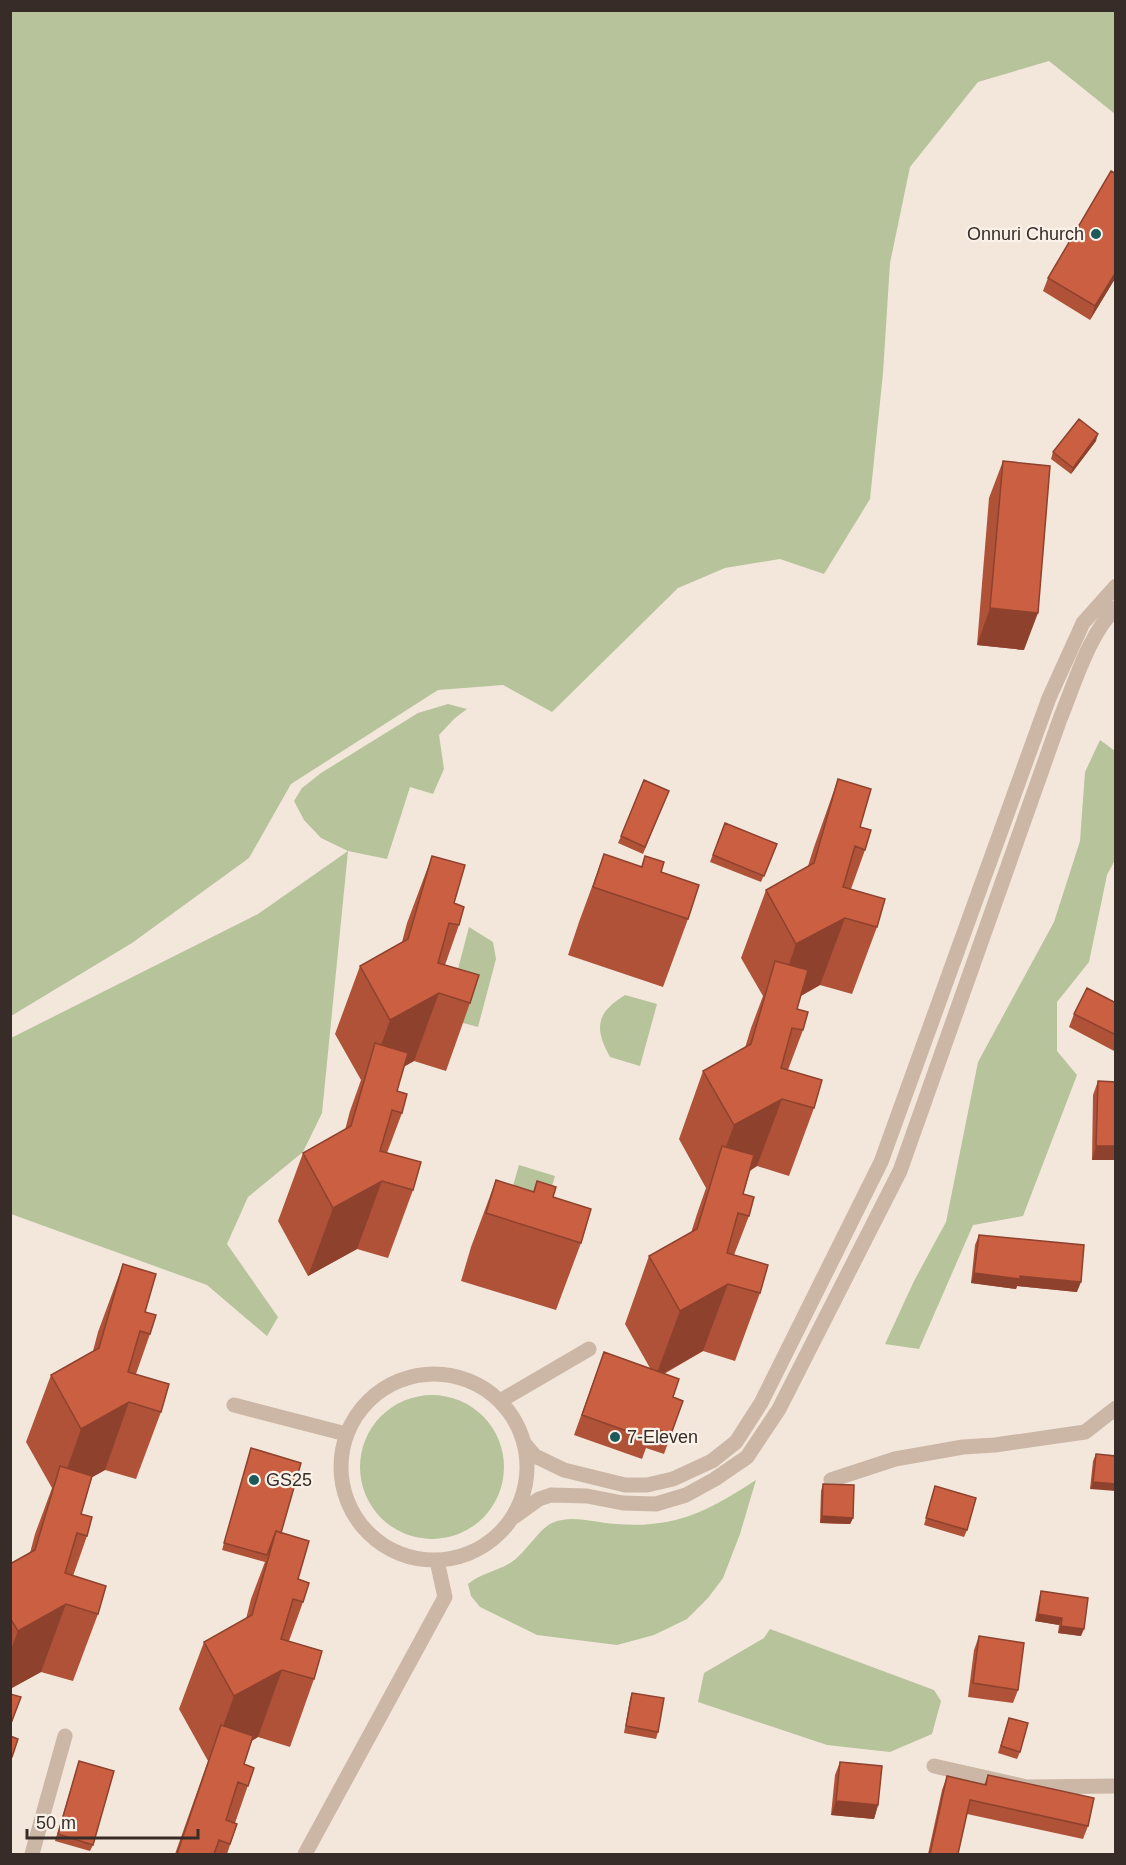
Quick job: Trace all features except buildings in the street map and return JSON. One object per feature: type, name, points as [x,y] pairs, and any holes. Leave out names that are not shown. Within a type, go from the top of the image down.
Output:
[{"type":"street","points":[[524,1443],[535,1456],[564,1470],[625,1485],[647,1485],[673,1479],[712,1461],[736,1442],[761,1403],[881,1161],[1049,698],[1083,623],[1116,586]]},
{"type":"street","points":[[514,1517],[524,1493],[528,1468],[524,1443],[515,1420],[500,1401],[475,1382],[445,1374],[414,1375],[385,1386],[361,1407],[346,1434],[340,1464],[344,1494],[358,1522],[379,1543],[407,1557],[436,1561],[467,1555],[494,1540],[514,1517],[539,1499],[552,1495],[587,1496],[622,1503],[656,1504],[686,1495],[715,1479],[747,1456],[779,1409],[900,1171],[1060,719],[1090,647],[1107,615],[1116,608]]},
{"type":"street","points":[[500,1401],[589,1349]]},
{"type":"street","points":[[234,1405],[346,1434]]},
{"type":"street","points":[[831,1480],[895,1459],[963,1447],[995,1445],[1085,1432],[1116,1408]]},
{"type":"street","points":[[305,1854],[445,1597],[436,1561]]},
{"type":"street","points":[[32,1854],[65,1736]]},
{"type":"street","points":[[934,1766],[1027,1787],[1116,1786]]},
{"type":"green space","points":[[11,10],[1115,11],[1115,114],[1049,61],[978,82],[910,167],[890,263],[883,373],[870,499],[824,574],[780,559],[725,568],[678,588],[552,712],[503,685],[438,690],[291,784],[249,858],[132,943],[11,1016]]},
{"type":"green space","points":[[448,704],[467,709],[439,735],[444,769],[433,794],[410,787],[387,859],[348,851],[321,838],[304,820],[294,801],[302,788],[321,773],[418,713]]},
{"type":"green space","points":[[1100,740],[1115,751],[1115,860],[1107,875],[1089,962],[1057,1002],[1057,1051],[1077,1075],[1023,1216],[973,1225],[919,1349],[885,1344],[914,1281],[946,1222],[978,1062],[1054,922],[1080,841],[1085,772]]},
{"type":"green space","points":[[348,851],[322,1113],[303,1152],[248,1197],[227,1244],[278,1317],[267,1336],[207,1285],[11,1214],[11,1038],[258,914]]},
{"type":"green space","points":[[469,927],[493,942],[496,959],[478,1027],[445,1018]]},
{"type":"green space","points":[[625,995],[657,1004],[640,1066],[610,1057],[600,1029],[603,1015],[608,1008]]},
{"type":"green space","points":[[519,1165],[555,1176],[537,1238],[501,1227]]},
{"type":"green space","points":[[432,1395],[459,1401],[472,1407],[483,1416],[492,1427],[498,1440],[504,1467],[498,1494],[492,1507],[483,1518],[472,1527],[459,1533],[432,1539],[405,1533],[392,1527],[381,1518],[372,1507],[366,1494],[360,1467],[366,1440],[372,1427],[381,1416],[392,1407],[405,1401]]},
{"type":"green space","points":[[756,1480],[740,1534],[723,1578],[708,1598],[687,1619],[654,1635],[617,1645],[537,1635],[480,1607],[471,1596],[468,1584],[513,1561],[552,1523],[576,1519],[637,1525],[656,1524],[690,1516],[706,1509]]},
{"type":"green space","points":[[770,1629],[934,1690],[941,1701],[932,1734],[890,1752],[827,1745],[698,1702],[704,1673],[764,1638]]},
{"type":"place","name":"Onnuri Church","points":[[1096,234]]},
{"type":"place","name":"7-Eleven","points":[[615,1437]]},
{"type":"place","name":"GS25","points":[[254,1480]]}]
